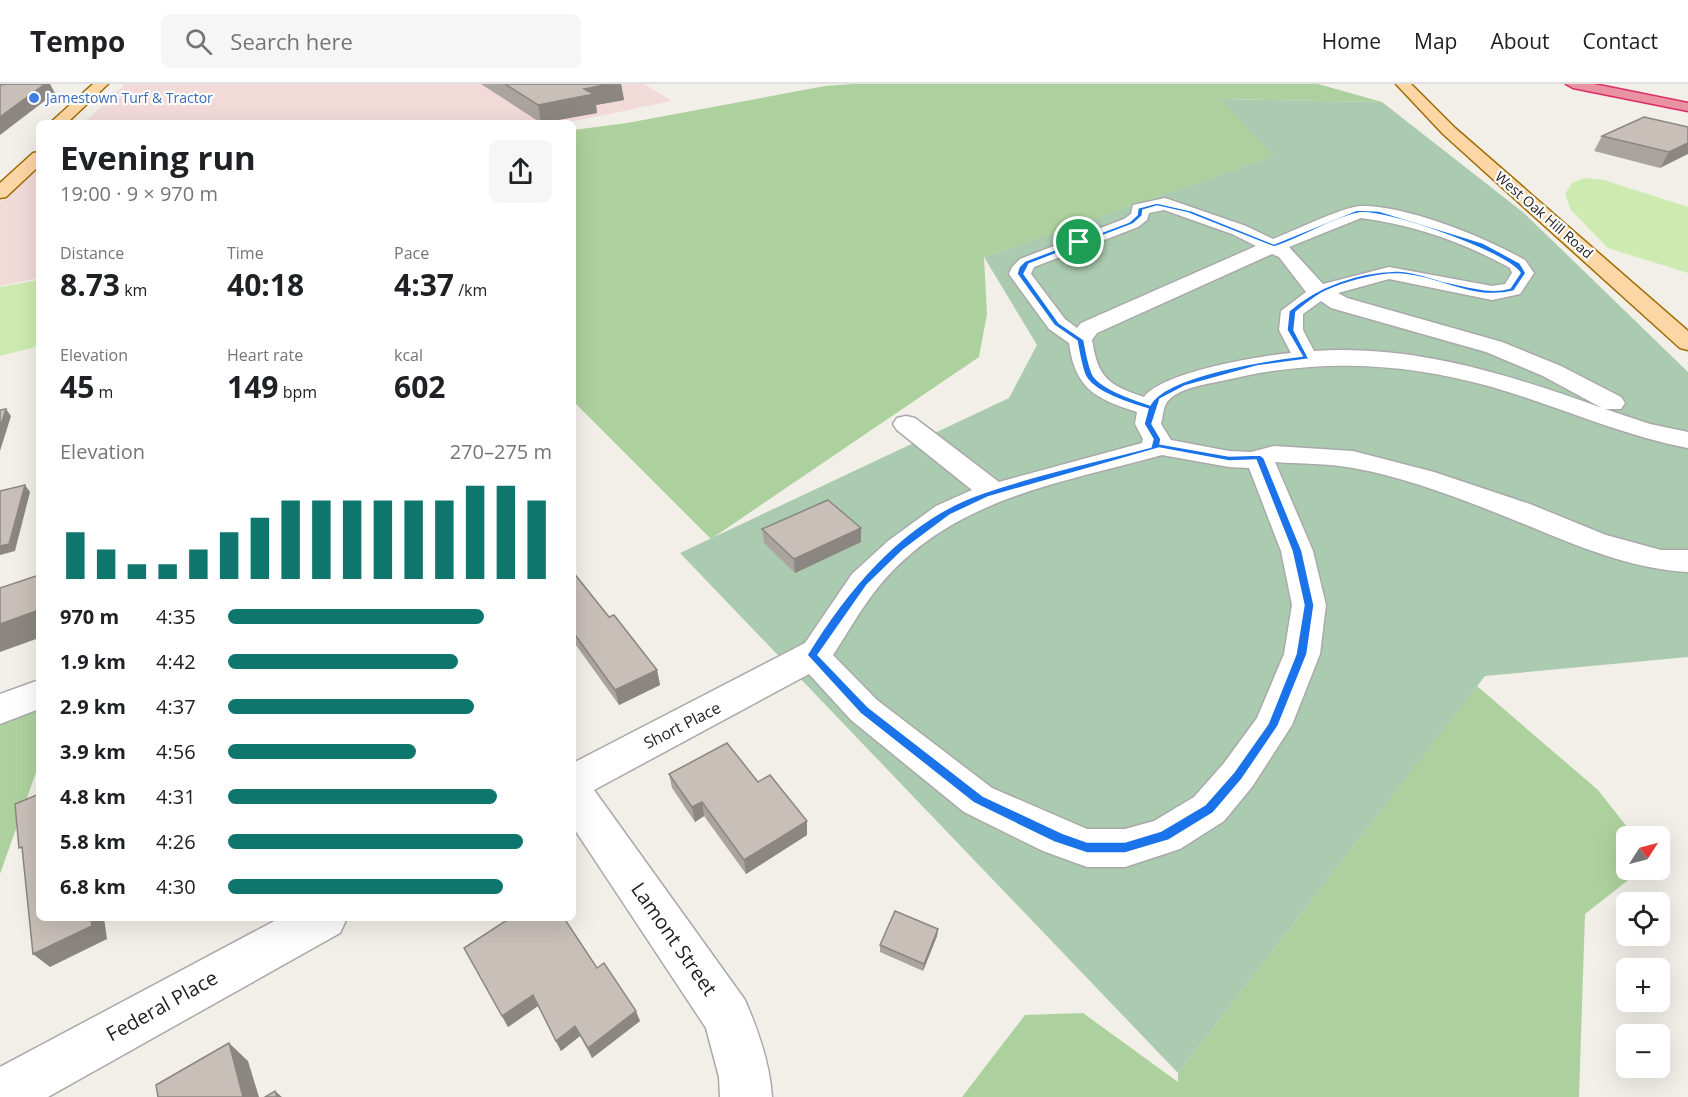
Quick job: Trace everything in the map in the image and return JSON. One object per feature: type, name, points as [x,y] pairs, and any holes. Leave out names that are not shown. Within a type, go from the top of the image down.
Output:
[{"type":"highway","points":[[1573,84],[1688,107]]},
{"type":"highway","points":[[1590,84],[1688,102]]},
{"type":"main road","points":[[61,120],[101,84]]},
{"type":"main road","points":[[78,120],[117,84]]},
{"type":"main road","name":"West Oak Hill Road","points":[[1403,84],[1449,131],[1688,343]]},
{"type":"main road","points":[[0,176],[36,143]]},
{"type":"main road","points":[[0,193],[36,160]]},
{"type":"street","points":[[1152,408],[1128,400],[1097,384],[1089,376],[1080,340],[1057,324],[1020,274],[1022,267],[1027,263],[1131,223],[1140,216],[1140,209],[1157,204],[1190,212],[1274,246],[1286,253],[1301,276],[1320,292],[1351,307],[1518,356],[1594,393],[1677,438]]},
{"type":"street","points":[[1080,340],[1089,328],[1274,246],[1359,212],[1379,212],[1481,244],[1518,264],[1523,273],[1512,289],[1499,293],[1475,290],[1398,272],[1359,278],[1320,292],[1292,311],[1291,330],[1306,358]]},
{"type":"street","points":[[1260,458],[1297,551],[1309,605],[1302,654],[1273,726],[1238,776],[1209,809],[1165,836],[1125,848],[1087,848],[1058,838],[978,800],[802,662],[864,582],[899,548],[946,513],[995,493],[1155,448],[1157,439],[1148,424],[1157,398],[1182,385],[1257,363],[1306,358],[1387,359],[1443,368],[1502,382],[1622,424],[1677,438]]},
{"type":"street","points":[[906,424],[995,493]]},
{"type":"street","points":[[1622,424],[1688,466]]},
{"type":"street","points":[[1155,445],[1229,459],[1260,458],[1274,454],[1353,459],[1446,485],[1595,542],[1661,560],[1688,561]]},
{"type":"street","name":"Short Place","points":[[576,780],[802,662]]},
{"type":"street","points":[[0,710],[36,695]]},
{"type":"street","name":"Lamont Street","points":[[576,797],[728,1017],[745,1077],[746,1097]]},
{"type":"street","name":"Federal Place","points":[[0,1095],[319,921]]},
{"type":"shaded area","points":[[125,84],[644,84],[672,101],[576,121],[87,120]]},
{"type":"shaded area","points":[[36,168],[36,279],[0,286],[0,202]]},
{"type":"green space","points":[[853,84],[1318,84],[1382,102],[1220,99],[1275,156],[984,257],[987,314],[979,357],[711,539],[576,404],[576,130],[627,123],[825,86]]},
{"type":"green space","points":[[1219,99],[1382,102],[1524,213],[1688,372],[1688,657],[1485,676],[1178,1073],[680,553],[1009,398],[1037,345],[984,257],[1274,156]]},
{"type":"green space","points":[[1584,178],[1604,180],[1688,207],[1688,273],[1608,248],[1571,210],[1565,194],[1572,183]]},
{"type":"green space","points":[[36,281],[36,347],[0,356],[0,287]]},
{"type":"green space","points":[[1477,686],[1598,790],[1626,826],[1616,826],[1616,880],[1628,880],[1585,914],[1579,1097],[962,1097],[1025,1015],[1083,1013],[1178,1082],[1178,1073]]},
{"type":"green space","points":[[36,705],[36,772],[0,874],[0,720]]},
{"type":"building","points":[[45,84],[0,117],[0,85]]},
{"type":"building","points":[[505,84],[609,84],[584,89],[594,94],[538,105]]},
{"type":"building","points":[[1644,117],[1688,127],[1688,143],[1669,152],[1602,136]]},
{"type":"building","points":[[6,409],[0,428],[0,410]]},
{"type":"building","points":[[25,485],[9,544],[0,546],[0,491]]},
{"type":"building","points":[[828,500],[861,528],[794,559],[762,529]]},
{"type":"building","points":[[36,576],[36,611],[0,624],[0,588]]},
{"type":"building","points":[[576,576],[609,617],[614,615],[657,670],[615,690],[576,636]]},
{"type":"building","points":[[727,743],[758,782],[770,775],[807,821],[744,860],[702,802],[692,807],[669,774]]},
{"type":"building","points":[[36,795],[36,921],[91,921],[92,926],[33,954],[22,847],[19,848],[15,804]]},
{"type":"building","points":[[895,911],[938,929],[924,964],[880,945]]},
{"type":"building","points":[[505,921],[566,921],[597,968],[604,963],[636,1011],[588,1048],[575,1026],[556,1041],[533,995],[502,1016],[464,948]]},
{"type":"building","points":[[229,1043],[243,1097],[158,1097],[156,1085]]},
{"type":"building","points":[[275,1091],[277,1097],[265,1097]]},
{"type":"place","name":"Jamestown Turf & Tractor","points":[[34,98]]},
{"type":"route","points":[[1079,242],[1027,263],[1022,267],[1020,274],[1057,324],[1080,340],[1089,376],[1097,384],[1128,400],[1152,408],[1148,424],[1157,439],[1155,445],[1229,459],[1260,458],[1297,551],[1309,605],[1302,654],[1273,726],[1238,776],[1209,809],[1165,836],[1125,848],[1087,848],[1058,838],[978,800],[864,710],[812,655],[817,652],[864,582],[899,548],[946,513],[985,495],[1155,448],[1155,445],[1157,439],[1148,424],[1152,408],[1157,398],[1182,385],[1257,363],[1306,358],[1291,330],[1292,311],[1323,290],[1359,278],[1398,272],[1475,290],[1499,293],[1512,289],[1523,273],[1518,264],[1481,244],[1379,212],[1359,212],[1274,246],[1190,212],[1165,204],[1157,204],[1140,209],[1140,216],[1131,223],[1079,242]]}]
